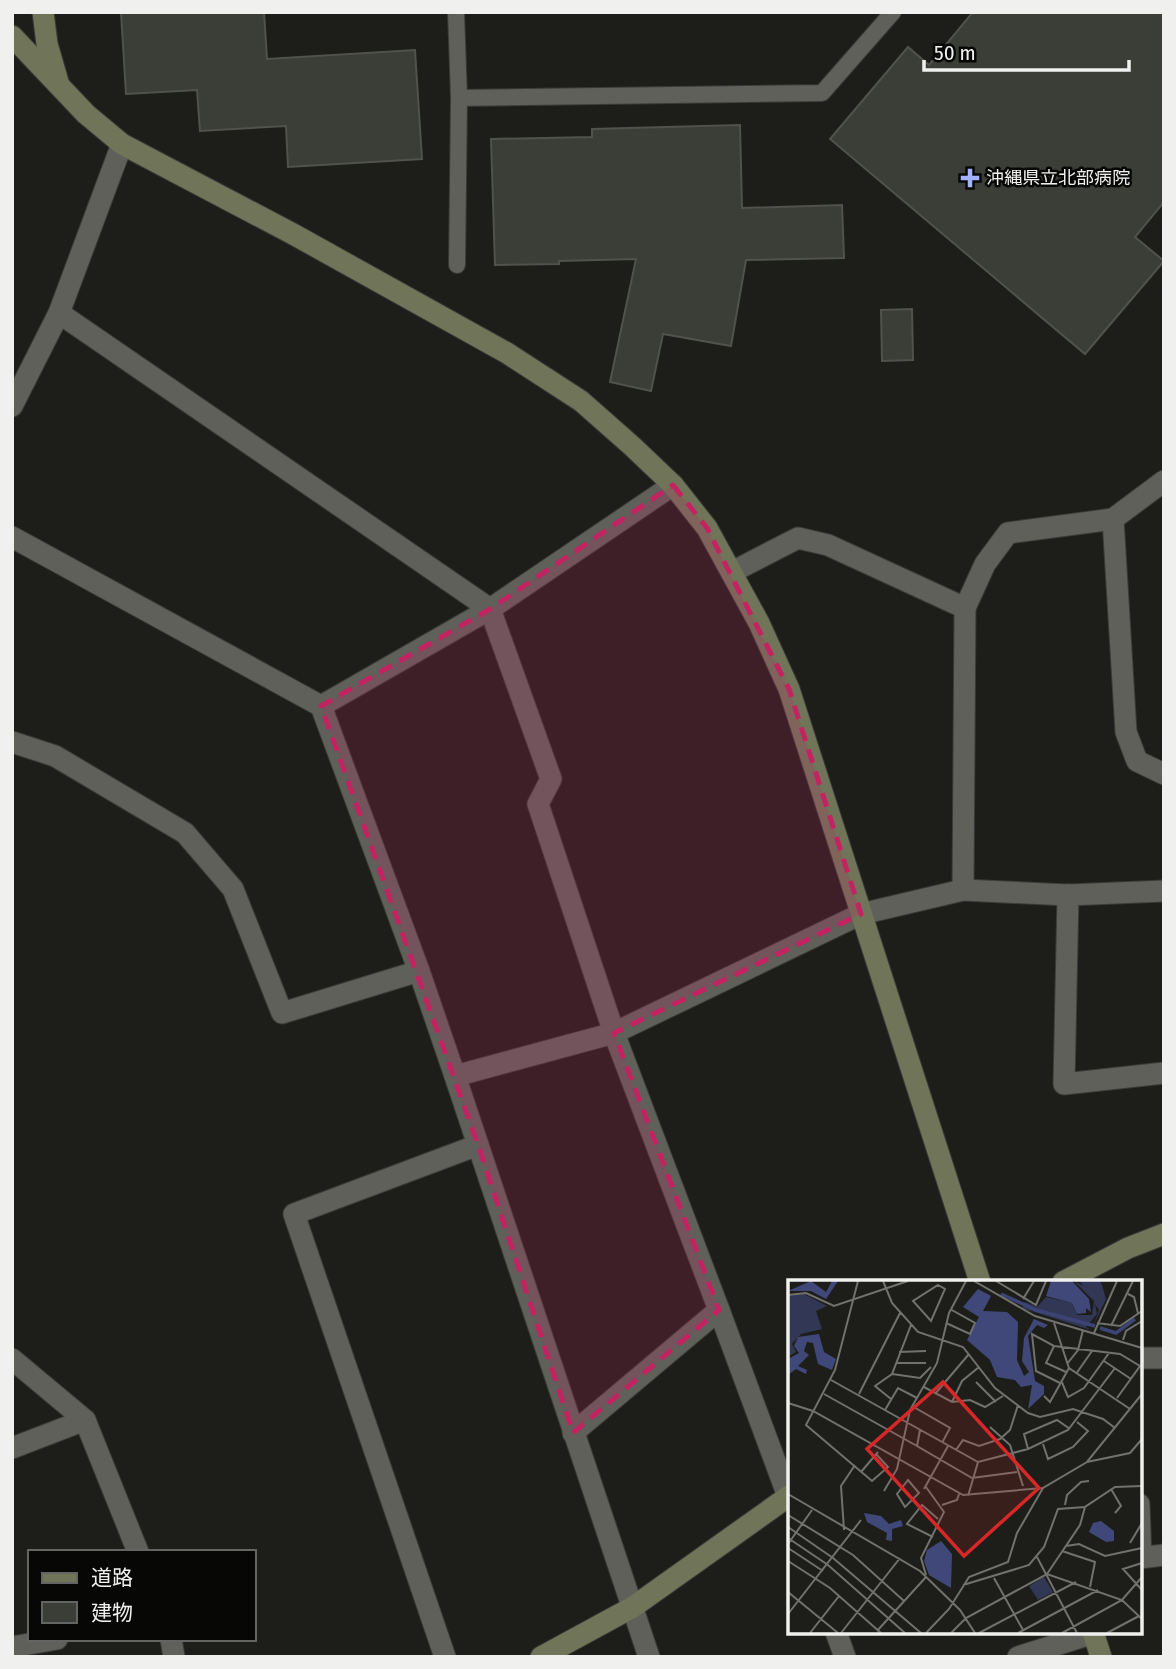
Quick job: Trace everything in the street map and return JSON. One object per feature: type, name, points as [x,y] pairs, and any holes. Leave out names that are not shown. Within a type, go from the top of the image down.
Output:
[{"type":"street","points":[[43,12],[47,44],[60,88]]},
{"type":"street","points":[[12,36],[86,114],[122,144],[293,234],[507,353],[581,401],[673,485],[707,528],[759,623],[789,689],[979,1280]]},
{"type":"street","points":[[12,406],[59,313],[122,144]]},
{"type":"street","points":[[59,313],[490,609],[551,779],[538,804],[614,1034],[788,1494]]},
{"type":"street","points":[[963,890],[965,608],[985,564],[1008,533],[1113,519],[1164,481]]},
{"type":"street","points":[[321,705],[490,609],[673,485]]},
{"type":"street","points":[[1113,519],[1126,732],[1137,761],[1164,774]]},
{"type":"street","points":[[12,537],[321,705],[419,971],[649,1657]]},
{"type":"street","points":[[732,572],[798,538],[828,545],[965,608]]},
{"type":"street","points":[[12,742],[55,756],[185,833],[233,889],[282,1013],[419,971]]},
{"type":"street","points":[[455,1076],[614,1034],[861,914],[963,890],[1068,895],[1164,891]]},
{"type":"street","points":[[1068,895],[1064,1084],[1164,1073]]},
{"type":"street","points":[[445,1657],[294,1214],[478,1145]]},
{"type":"street","points":[[1067,1280],[1128,1248],[1164,1234]]},
{"type":"street","points":[[573,1433],[719,1310]]},
{"type":"street","points":[[1141,1358],[1164,1358]]},
{"type":"street","points":[[12,1359],[85,1420],[137,1550]]},
{"type":"street","points":[[12,1448],[85,1420]]},
{"type":"street","points":[[541,1657],[633,1606],[788,1498]]},
{"type":"street","points":[[1141,1558],[1164,1555]]},
{"type":"street","points":[[837,1634],[845,1657]]},
{"type":"street","points":[[1018,1657],[1087,1634]]},
{"type":"street","points":[[1094,1634],[1101,1657]]},
{"type":"street","points":[[12,1647],[46,1641]]},
{"type":"lane","points":[[456,12],[459,98],[457,265]]},
{"type":"lane","points":[[459,98],[822,93],[893,12]]},
{"type":"highlighted area","points":[[673,485],[707,528],[789,689],[861,914],[614,1033],[719,1310],[573,1433],[478,1145],[321,706],[490,609]]},
{"type":"building","points":[[121,12],[264,12],[267,59],[415,50],[422,159],[288,167],[286,126],[200,131],[197,90],[126,94]]},
{"type":"building","name":"沖縄県立北部病院","points":[[973,12],[1164,12],[1164,202],[1135,237],[1164,261],[1085,354],[830,139],[908,47],[929,65]]},
{"type":"building","points":[[740,125],[742,208],[842,205],[844,258],[746,260],[731,346],[663,334],[651,391],[610,382],[636,259],[495,265],[491,139],[592,137],[592,129]]},
{"type":"building","points":[[912,309],[913,360],[882,361],[881,310]]},
{"type":"place","name":"沖縄県立北部病院","points":[[970,178]]}]
